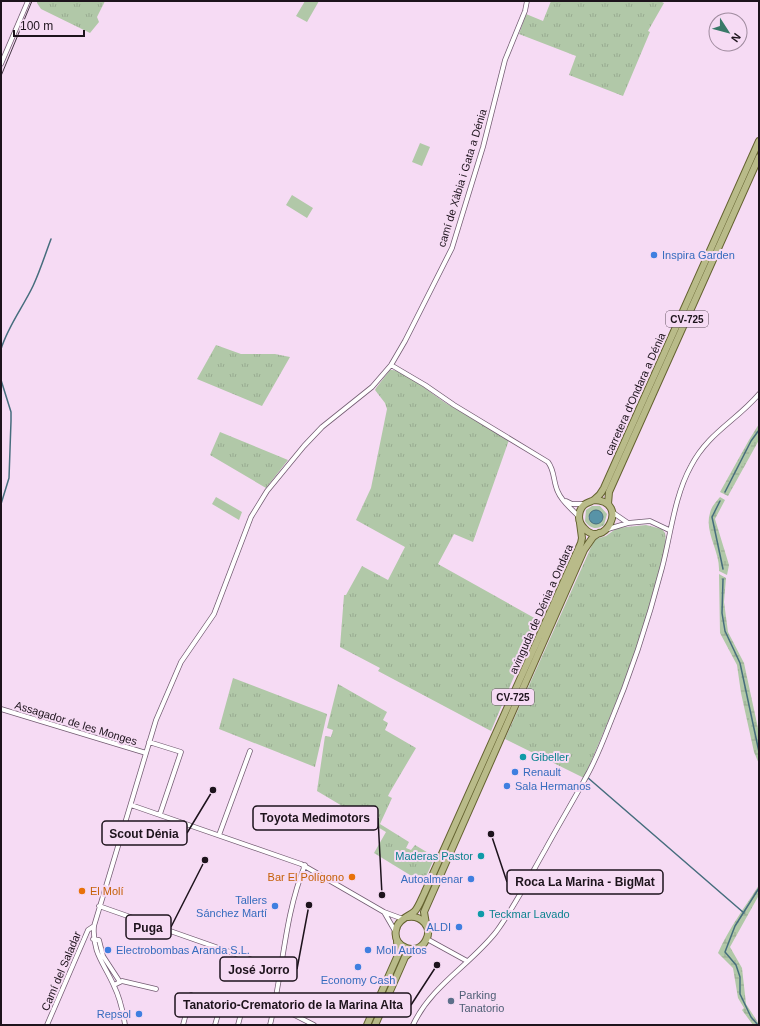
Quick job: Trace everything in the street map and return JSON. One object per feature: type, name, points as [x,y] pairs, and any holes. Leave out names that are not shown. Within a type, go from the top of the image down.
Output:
[{"type":"main road","name":"carretera d'Ondara a Dénia","points":[[594,500],[604,488],[759,141]]},
{"type":"main road","name":"carretera d'Ondara a Dénia","points":[[608,504],[609,492],[759,157]]},
{"type":"main road","name":"CV-725","points":[[580,520],[582,508],[585,504],[594,500]]},
{"type":"main road","points":[[594,500],[604,501],[608,504],[612,512],[612,521],[608,529]]},
{"type":"main road","points":[[580,520],[586,530],[599,533]]},
{"type":"main road","name":"avinguda de Dénia a Ondara","points":[[406,918],[418,907],[578,548],[582,538],[580,520]]},
{"type":"main road","name":"CV-725","points":[[599,533],[608,529]]},
{"type":"main road","name":"avinguda de Dénia a Ondara","points":[[426,924],[424,912],[582,556],[591,540],[599,533]]},
{"type":"main road","name":"CV-725","points":[[395,931],[398,924],[406,918]]},
{"type":"main road","points":[[406,918],[420,918],[426,924]]},
{"type":"main road","name":"CV-725","points":[[426,924],[428,931],[427,939]]},
{"type":"main road","points":[[367,1025],[398,955],[395,931]]},
{"type":"main road","points":[[375,1025],[405,957],[423,945],[427,939]]},
{"type":"main road","points":[[397,940],[404,948],[415,949]]},
{"type":"street","points":[[1,64],[28,1]]},
{"type":"street","name":"camí de Xàbia i Gata a Dénia","points":[[125,1025],[114,985],[98,957],[93,939],[94,926],[156,720],[181,662],[214,614],[246,530],[267,491],[286,466],[322,427],[372,388],[391,365],[402,346],[452,248],[483,147],[504,64],[525,11],[527,1]]},
{"type":"street","points":[[391,365],[425,385],[454,406],[548,462],[552,470],[557,492],[580,520]]},
{"type":"street","points":[[413,1025],[418,1015],[434,994],[494,934],[518,900],[587,776],[618,704],[648,624],[665,558],[669,530],[690,466],[700,450],[716,431],[748,407],[759,394]]},
{"type":"street","points":[[562,499],[572,504],[585,504]]},
{"type":"street","points":[[612,512],[628,523]]},
{"type":"street","points":[[608,529],[628,523],[650,521],[669,530]]},
{"type":"street","name":"Assagador de les Monges","points":[[1,709],[146,753]]},
{"type":"street","points":[[149,742],[181,752],[160,814]]},
{"type":"street","points":[[219,835],[250,751]]},
{"type":"street","points":[[131,805],[305,865],[384,912],[406,918]]},
{"type":"street","points":[[270,1025],[276,1005],[289,924],[305,865]]},
{"type":"street","points":[[99,906],[281,970]]},
{"type":"street","points":[[384,912],[395,931]]},
{"type":"street","name":"Camí del Saladar","points":[[48,1025],[88,930],[94,926]]},
{"type":"street","points":[[93,939],[99,940],[103,956],[120,982]]},
{"type":"street","points":[[427,939],[467,961]]},
{"type":"street","points":[[114,985],[122,981],[156,989]]},
{"type":"street","points":[[183,1025],[191,995]]},
{"type":"street","points":[[215,1025],[221,1004],[224,1001],[273,1015]]},
{"type":"street","points":[[276,1005],[314,1025]]},
{"type":"street","points":[[238,1025],[243,1006]]},
{"type":"green space","points":[[37,1],[105,1],[97,17],[99,22],[90,33],[41,9]]},
{"type":"green space","points":[[305,1],[319,1],[307,22],[296,16]]},
{"type":"green space","points":[[551,1],[660,1],[664,3],[648,31],[650,32],[623,96],[569,75],[576,56],[519,34],[526,14],[543,21]]},
{"type":"green space","points":[[420,143],[430,147],[422,166],[412,162]]},
{"type":"green space","points":[[292,195],[313,208],[307,218],[286,205]]},
{"type":"green space","points":[[216,345],[241,354],[275,354],[290,357],[262,406],[197,379]]},
{"type":"green space","points":[[390,370],[396,371],[412,379],[445,402],[509,440],[473,542],[454,534],[438,564],[538,620],[491,731],[378,671],[380,668],[340,647],[344,595],[346,595],[362,566],[388,580],[405,547],[356,520],[371,488],[387,409],[385,403],[375,390]]},
{"type":"green space","points":[[759,424],[759,440],[728,496],[720,492],[749,440]]},
{"type":"green space","points":[[220,432],[288,460],[266,488],[210,455]]},
{"type":"green space","points":[[216,497],[242,512],[239,520],[212,504]]},
{"type":"green space","points":[[720,497],[725,500],[715,519],[729,565],[727,575],[719,571],[719,564],[709,527],[711,511]]},
{"type":"green space","points":[[592,506],[600,506],[607,514],[604,525],[599,528],[589,526],[585,521],[586,510]],"holes":[[[596,510],[603,515],[603,520],[590,521],[588,517]]]},
{"type":"green space","points":[[646,525],[662,529],[665,533],[666,545],[664,557],[634,656],[584,778],[505,739],[592,545],[596,539],[606,536],[617,528]]},
{"type":"green space","points":[[719,574],[726,578],[724,602],[728,632],[744,663],[759,733],[759,764],[754,752],[741,693],[737,665],[720,633]]},
{"type":"green space","points":[[233,678],[327,714],[315,767],[219,729]]},
{"type":"green space","points":[[338,684],[387,712],[383,720],[388,723],[385,730],[416,748],[388,796],[392,798],[380,824],[409,842],[406,848],[411,850],[415,845],[435,857],[423,883],[374,853],[386,832],[317,791],[325,736],[331,737],[333,730],[327,728]]},
{"type":"green space","points":[[759,885],[759,895],[730,947],[742,968],[746,1004],[759,1024],[753,1025],[742,1010],[744,1008],[738,998],[733,968],[718,953],[732,926]]},
{"type":"water","points":[[593,510],[599,510],[603,514],[603,520],[599,524],[593,524],[589,520],[589,514]]},
{"type":"waterway","points":[[1,349],[12,324],[33,286],[51,239]]},
{"type":"waterway","points":[[1,380],[11,412],[9,478],[1,504]]},
{"type":"waterway","points":[[725,492],[751,441],[759,430]]},
{"type":"waterway","points":[[720,501],[712,517],[723,569]]},
{"type":"waterway","points":[[723,579],[722,613],[725,631],[740,663],[759,752]]},
{"type":"waterway","points":[[587,777],[744,913]]},
{"type":"waterway","points":[[758,1025],[751,1017],[740,994],[740,977],[736,965],[725,952],[735,926],[759,888]]},
{"type":"tram line","points":[[1,76],[32,1]]},
{"type":"place","name":"Inspira Garden","points":[[654,255]]},
{"type":"place","name":"Gibeller","points":[[523,757]]},
{"type":"place","name":"Renault","points":[[515,772]]},
{"type":"place","name":"Sala Hermanos","points":[[507,786]]},
{"type":"place","name":"Scout Dénia","points":[[213,790]]},
{"type":"place","name":"Roca La Marina - BigMat","points":[[491,834]]},
{"type":"place","name":"Maderas Pastor","points":[[481,856]]},
{"type":"place","name":"Puga","points":[[205,860]]},
{"type":"place","name":"Bar El Polígono","points":[[352,877]]},
{"type":"place","name":"Autoalmenar","points":[[471,879]]},
{"type":"place","name":"El Molí","points":[[82,891]]},
{"type":"place","name":"Toyota Medimotors","points":[[382,895]]},
{"type":"place","name":"José Jorro","points":[[309,905]]},
{"type":"place","name":"Tallers Sánchez Martí","points":[[275,906]]},
{"type":"place","name":"Teckmar Lavado","points":[[481,914]]},
{"type":"place","name":"ALDI","points":[[459,927]]},
{"type":"place","name":"Electrobombas Aranda S.L.","points":[[108,950]]},
{"type":"place","name":"Moll Autos","points":[[368,950]]},
{"type":"place","name":"Tanatorio-Crematorio de la Marina Alta","points":[[437,965]]},
{"type":"place","name":"Economy Cash","points":[[358,967]]},
{"type":"place","name":"Parking Tanatorio","points":[[451,1001]]},
{"type":"place","name":"Repsol","points":[[139,1014]]}]
